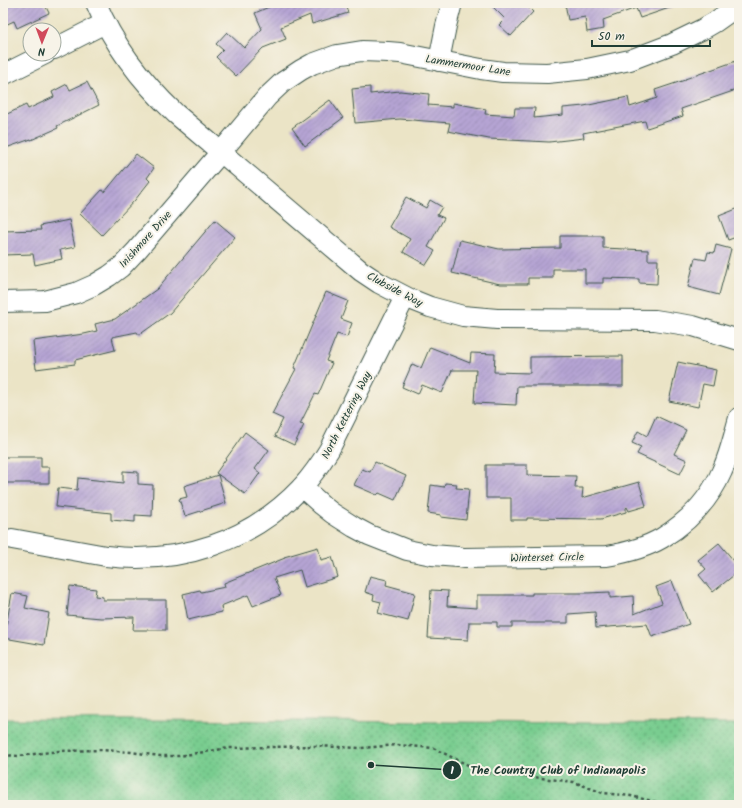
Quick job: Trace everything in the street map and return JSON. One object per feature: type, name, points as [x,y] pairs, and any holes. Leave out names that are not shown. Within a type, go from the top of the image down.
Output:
[{"type":"street","name":"Clubside Way","points":[[96,3],[116,43],[128,61],[152,91],[176,114],[361,271],[405,297],[430,307],[463,316],[497,319],[655,320],[693,326],[739,340]]},
{"type":"street","points":[[439,61],[452,3]]},
{"type":"street","name":"Lammermoor Lane","points":[[221,152],[272,92],[283,82],[312,64],[337,55],[362,51],[400,53],[503,72],[548,73],[587,69],[630,60],[672,44],[703,29],[739,5]]},
{"type":"street","points":[[62,45],[105,23]]},
{"type":"street","points":[[3,75],[29,62]]},
{"type":"street","name":"Inishmore Drive","points":[[3,302],[51,300],[76,293],[109,276],[130,258],[221,152]]},
{"type":"street","name":"North Kettering Way","points":[[12,539],[118,558],[146,559],[174,556],[210,547],[230,539],[250,528],[279,509],[302,487],[320,464],[329,450],[405,297]]},
{"type":"street","name":"Winterset Circle","points":[[302,487],[322,505],[354,527],[369,535],[407,550],[432,555],[464,558],[607,556],[635,550],[661,539],[689,518],[697,510],[711,492],[722,472],[739,418]]},
{"type":"path","points":[[3,755],[18,756],[59,751],[102,750],[160,756],[179,756],[229,748],[315,746],[361,748],[397,745],[425,747],[432,748],[472,767],[492,774],[574,782],[603,793],[631,796],[664,805]]},
{"type":"green space","points":[[3,719],[739,724],[739,805],[3,805]]},
{"type":"building","points":[[3,3],[44,3],[49,13],[30,22],[22,22],[22,26],[17,28],[14,21],[3,26]]},
{"type":"building","points":[[278,3],[345,3],[348,13],[312,24],[310,15],[281,27],[286,39],[263,48],[236,76],[216,57],[223,50],[216,44],[227,32],[244,48],[262,29],[255,13]]},
{"type":"building","points":[[489,3],[524,3],[533,12],[511,36],[499,25],[505,19]]},
{"type":"building","points":[[565,3],[678,3],[678,5],[640,18],[636,8],[603,20],[604,29],[587,32],[585,17],[568,20]]},
{"type":"building","points":[[739,60],[739,89],[681,109],[683,116],[647,128],[645,121],[583,133],[584,138],[549,142],[489,139],[448,131],[450,123],[400,119],[355,123],[352,89],[370,87],[370,94],[400,91],[429,94],[428,105],[453,107],[453,103],[486,109],[485,114],[514,116],[515,108],[535,108],[534,118],[563,115],[563,108],[584,106],[628,97],[630,107],[657,98],[655,90]]},
{"type":"building","points":[[87,82],[99,105],[57,126],[58,128],[31,140],[3,149],[3,116],[26,105],[28,109],[54,97],[52,92],[67,84],[70,90]]},
{"type":"building","points":[[330,100],[343,118],[305,146],[292,128]]},
{"type":"building","points":[[136,154],[154,168],[147,178],[150,181],[135,200],[102,235],[80,214],[102,190],[105,192]]},
{"type":"building","points":[[406,197],[426,208],[430,200],[442,207],[437,215],[444,218],[428,247],[435,251],[426,265],[403,252],[410,239],[389,227]]},
{"type":"building","points":[[739,208],[739,236],[728,240],[719,216]]},
{"type":"building","points":[[69,220],[75,247],[60,250],[62,259],[35,265],[33,254],[3,255],[3,231],[41,230],[40,226]]},
{"type":"building","points":[[215,220],[235,237],[170,313],[139,335],[137,332],[112,337],[115,350],[75,360],[75,364],[36,369],[33,341],[97,331],[95,324],[115,319],[157,289]]},
{"type":"building","points":[[560,236],[603,236],[603,248],[648,250],[648,260],[658,260],[657,284],[639,283],[639,279],[603,278],[603,283],[585,283],[585,269],[553,269],[553,278],[528,278],[528,284],[500,284],[452,273],[460,240],[499,249],[560,248]]},
{"type":"building","points":[[716,245],[731,249],[719,295],[688,287],[695,258],[706,260],[708,252],[714,253]]},
{"type":"building","points":[[326,292],[348,301],[341,319],[352,323],[347,337],[337,334],[326,361],[332,363],[318,395],[315,394],[300,424],[304,425],[294,445],[275,436],[283,419],[272,414],[296,369],[294,368]]},
{"type":"building","points":[[430,347],[470,363],[471,353],[495,354],[494,372],[530,373],[530,357],[623,356],[623,386],[517,386],[516,405],[474,403],[476,370],[452,370],[442,393],[422,385],[418,394],[402,387],[412,364],[421,368]]},
{"type":"building","points":[[678,362],[716,370],[713,386],[703,384],[698,407],[669,401]]},
{"type":"building","points":[[656,416],[686,430],[674,454],[687,460],[680,474],[637,454],[641,447],[632,443],[638,431],[647,436]]},
{"type":"building","points":[[245,432],[269,450],[255,469],[260,473],[245,494],[216,473]]},
{"type":"building","points":[[4,457],[41,457],[41,467],[49,467],[49,483],[4,483]]},
{"type":"building","points":[[375,462],[406,476],[395,500],[379,493],[377,495],[354,485],[362,469],[370,472]]},
{"type":"building","points":[[486,465],[527,465],[527,475],[576,476],[575,488],[583,488],[582,498],[639,482],[646,506],[629,511],[627,507],[626,512],[601,519],[527,518],[527,520],[511,520],[511,498],[486,498]]},
{"type":"building","points":[[123,471],[138,472],[138,484],[153,485],[152,516],[135,515],[135,522],[111,520],[111,513],[56,507],[58,488],[77,490],[78,478],[123,483]]},
{"type":"building","points":[[218,475],[226,503],[185,516],[179,499],[187,497],[184,486]]},
{"type":"building","points":[[445,483],[457,484],[456,488],[469,489],[466,520],[441,517],[441,515],[428,513],[431,485],[444,487]]},
{"type":"building","points":[[719,543],[739,567],[739,571],[713,592],[699,575],[706,569],[698,560]]},
{"type":"building","points":[[318,547],[321,560],[332,557],[338,577],[305,587],[300,570],[274,578],[281,595],[253,606],[248,595],[221,606],[222,612],[188,620],[183,594],[225,587],[224,583],[285,558],[284,557]]},
{"type":"building","points":[[370,576],[387,580],[386,585],[415,593],[408,621],[378,613],[381,602],[373,600],[374,595],[365,592]]},
{"type":"building","points":[[672,581],[689,624],[652,637],[647,624],[596,628],[595,612],[568,614],[568,623],[512,623],[512,627],[497,627],[497,622],[469,622],[468,640],[428,638],[431,590],[448,591],[447,606],[477,608],[477,595],[532,595],[532,593],[610,592],[610,598],[633,596],[634,614],[662,603],[656,587]]},
{"type":"building","points":[[70,586],[96,589],[95,596],[103,597],[103,600],[166,600],[166,630],[133,630],[134,617],[101,618],[67,615]]},
{"type":"building","points":[[12,593],[28,596],[25,608],[49,613],[44,645],[4,638]]},
{"type":"place","name":"The Country Club of Indianapolis","points":[[371,765]]}]
